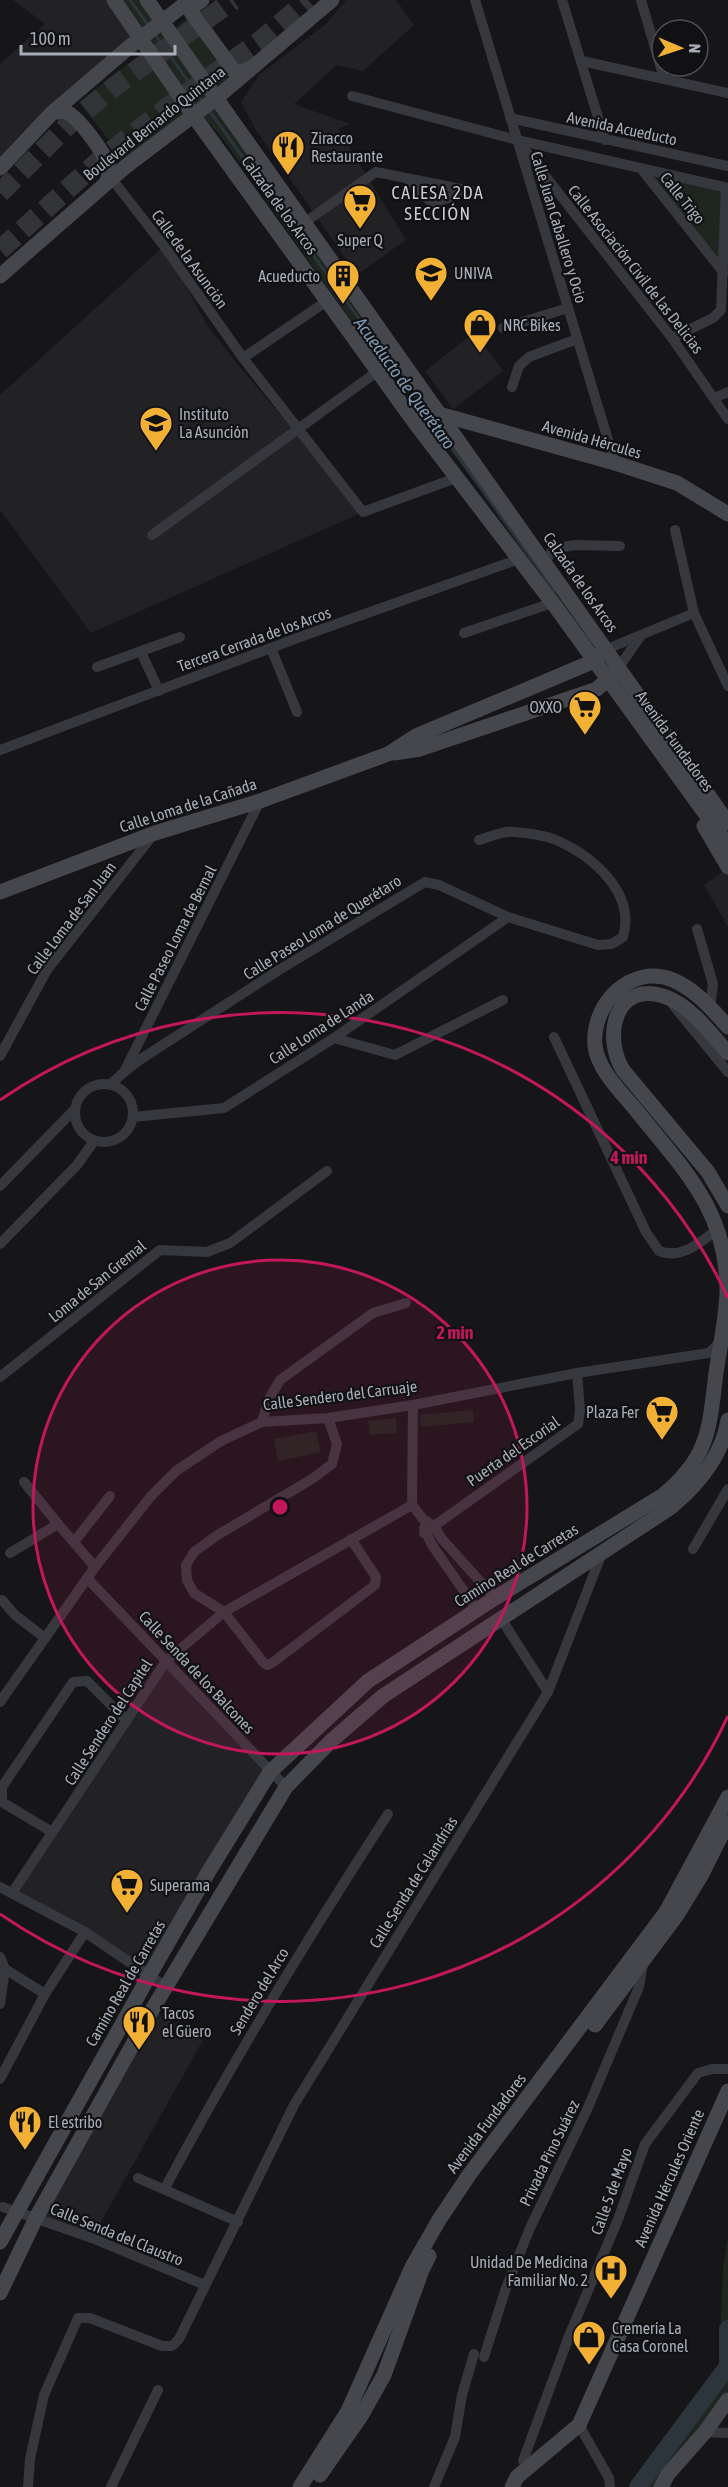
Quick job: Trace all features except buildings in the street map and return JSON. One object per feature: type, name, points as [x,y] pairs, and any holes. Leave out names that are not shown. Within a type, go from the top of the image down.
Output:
[{"type":"main road","name":"Calzada de los Arcos","points":[[114,0],[193,115],[418,427],[554,604],[593,659]]},
{"type":"main road","name":"Calzada de los Arcos","points":[[147,0],[612,657]]},
{"type":"main road","points":[[0,168],[52,113],[190,0]]},
{"type":"main road","points":[[202,0],[192,8],[191,12],[234,71],[241,73],[256,66]]},
{"type":"main road","name":"Boulevard Bernardo Quintana","points":[[0,276],[109,181],[256,66],[332,0]]},
{"type":"main road","points":[[52,113],[63,110],[72,114],[96,143],[107,161],[110,171],[109,181]]},
{"type":"main road","points":[[315,284],[335,268]]},
{"type":"main road","points":[[418,427],[440,414]]},
{"type":"main road","name":"Avenida Hércules","points":[[440,414],[615,463],[677,483],[726,510]]},
{"type":"main road","points":[[554,604],[569,596]]},
{"type":"main road","name":"Calle Loma de la Cañada","points":[[0,892],[155,832],[260,801],[388,754],[420,749],[597,689],[609,680],[612,657],[593,659],[587,664],[416,736],[388,754]]},
{"type":"main road","name":"Avenida Fundadores","points":[[612,657],[656,724],[728,823]]},
{"type":"main road","name":"Avenida Fundadores","points":[[593,659],[728,845]]},
{"type":"main road","points":[[646,731],[728,867]]},
{"type":"main road","name":"Camino Real de Carretas","points":[[0,2242],[9,2209],[270,1772],[368,1681],[495,1598],[662,1496],[680,1482],[699,1458],[706,1438],[725,1337],[726,1261],[710,1207],[694,1183],[610,1078],[596,1048],[595,1027],[602,1008],[614,992],[631,981],[651,976],[670,979],[689,988],[728,1027]]},
{"type":"main road","points":[[728,1053],[697,1020],[668,998],[652,994],[638,996],[627,1001],[616,1014],[612,1028],[618,1061],[708,1172],[728,1206]]},
{"type":"main road","points":[[0,2293],[36,2218],[166,1987],[286,1787],[331,1741],[383,1696],[670,1508],[704,1475],[727,1428]]},
{"type":"main road","name":"Avenida Fundadores","points":[[312,2487],[360,2416],[384,2375],[422,2270],[449,2220],[638,1960],[728,1797]]},
{"type":"main road","name":"Avenida Fundadores","points":[[300,2487],[348,2411],[412,2267],[439,2220],[469,2175],[638,1960],[677,1915],[702,1874],[728,1822]]},
{"type":"main road","name":"Avenida Hércules Oriente","points":[[512,2487],[517,2477],[579,2426],[728,2091]]},
{"type":"main road","points":[[661,2487],[668,2474],[705,2432],[728,2400]]},
{"type":"street","name":"Calle Juan Caballero y Ocio","points":[[474,0],[615,463]]},
{"type":"street","points":[[562,0],[605,140]]},
{"type":"street","points":[[641,0],[650,31]]},
{"type":"street","points":[[582,61],[650,75]]},
{"type":"street","points":[[664,78],[728,93]]},
{"type":"street","points":[[352,96],[517,140],[727,188]]},
{"type":"street","name":"Avenida Acueducto","points":[[510,118],[728,166]]},
{"type":"street","name":"Calle Asociación Civil de las Delicias","points":[[517,140],[672,338],[728,419]]},
{"type":"street","name":"Calle Trigo","points":[[642,170],[724,273]]},
{"type":"street","points":[[304,223],[376,172],[471,191],[432,203],[408,179]]},
{"type":"street","name":"Calle de la Asunción","points":[[109,181],[164,246],[243,358],[363,512],[456,478]]},
{"type":"street","name":"Calle Trigo","points":[[672,338],[713,318],[721,310],[727,188]]},
{"type":"street","points":[[243,358],[327,301]]},
{"type":"street","points":[[504,328],[568,308]]},
{"type":"street","points":[[512,387],[519,366],[529,357],[578,339]]},
{"type":"street","points":[[152,535],[378,371]]},
{"type":"street","points":[[714,398],[728,392]]},
{"type":"street","points":[[675,530],[694,614],[728,686]]},
{"type":"street","points":[[545,562],[553,549],[575,545],[620,546]]},
{"type":"street","name":"Tercera Cerrada de los Arcos","points":[[0,750],[271,648],[519,559]]},
{"type":"street","points":[[464,633],[554,604]]},
{"type":"street","points":[[612,657],[640,637],[694,614]]},
{"type":"street","points":[[97,667],[180,637]]},
{"type":"street","points":[[612,657],[640,637]]},
{"type":"street","points":[[271,648],[297,712]]},
{"type":"street","points":[[141,652],[159,691]]},
{"type":"street","name":"Calle Paseo Loma de Bernal","points":[[111,1084],[124,1072],[260,801]]},
{"type":"street","name":"Calle Paseo Loma de Querétaro","points":[[124,1072],[279,970],[425,882],[439,885],[508,917],[598,945],[612,944],[623,937],[628,922],[624,903],[611,881],[592,860],[555,839],[512,831],[479,840]]},
{"type":"street","name":"Calle Loma de San Juan","points":[[0,1056],[47,970],[155,832]]},
{"type":"street","name":"Calle Loma de Landa","points":[[133,1117],[224,1108],[334,1038],[508,917]]},
{"type":"street","points":[[697,929],[713,984],[710,1007]]},
{"type":"street","points":[[668,998],[728,1072]]},
{"type":"street","points":[[334,1038],[395,1055],[503,1000]]},
{"type":"street","points":[[555,1036],[646,1232],[659,1251],[673,1255],[686,1251],[718,1229]]},
{"type":"street","points":[[111,1084],[124,1091],[132,1103],[133,1117],[126,1133],[111,1142],[94,1141],[83,1134],[76,1122],[75,1109],[78,1099],[92,1086],[111,1084]]},
{"type":"street","points":[[0,1186],[75,1109]]},
{"type":"street","points":[[0,1244],[77,1165],[94,1141]]},
{"type":"street","name":"Loma de San Gremal","points":[[0,1377],[160,1250],[207,1252],[230,1243],[286,1204],[327,1171]]},
{"type":"street","points":[[262,1422],[274,1387],[280,1380],[373,1313],[406,1303]]},
{"type":"street","name":"Calle Sendero del Carruaje","points":[[0,1702],[95,1567],[151,1496],[176,1471],[221,1441],[262,1422],[328,1418],[413,1405],[577,1373],[709,1353],[725,1337]]},
{"type":"street","name":"Puerta del Escorial","points":[[429,1529],[578,1424],[580,1410],[577,1373]]},
{"type":"street","points":[[413,1405],[412,1505],[423,1519],[477,1610]]},
{"type":"street","points":[[328,1418],[336,1444],[332,1464],[312,1479],[216,1536],[194,1552],[186,1565],[187,1580],[194,1593],[204,1602],[224,1612],[262,1662],[267,1665],[375,1585],[376,1577],[351,1539]]},
{"type":"street","points":[[24,1482],[95,1567]]},
{"type":"street","points":[[693,1549],[728,1489]]},
{"type":"street","points":[[74,1542],[110,1496]]},
{"type":"street","name":"Calle Sendero del Capitel","points":[[12,1893],[166,1661],[224,1612],[412,1505]]},
{"type":"street","points":[[10,1553],[58,1524]]},
{"type":"street","points":[[429,1529],[442,1539],[495,1598]]},
{"type":"street","name":"Calle Senda de Calandrias","points":[[28,2487],[30,2459],[44,2395],[78,2318],[86,2317],[162,2346],[172,2346],[179,2339],[294,2105],[548,1692],[602,1553]]},
{"type":"street","name":"Calle Senda de los Balcones","points":[[87,1578],[286,1787]]},
{"type":"street","points":[[2,1600],[15,1616],[45,1638]]},
{"type":"street","points":[[502,1620],[548,1692]]},
{"type":"street","points":[[52,1832],[2,1802],[2,1787],[73,1682],[87,1681],[127,1721]]},
{"type":"street","name":"Sendero del Arco","points":[[165,2188],[246,2041],[305,1942],[388,1814]]},
{"type":"street","points":[[0,1887],[85,1932],[166,1987]]},
{"type":"street","points":[[0,2079],[45,1994],[85,1932]]},
{"type":"street","points":[[0,1957],[5,1969],[0,2004]]},
{"type":"street","name":"Privada Pino Suárez","points":[[434,2487],[455,2437],[462,2395],[530,2229],[586,2112],[639,1987],[638,1960]]},
{"type":"street","points":[[5,1969],[45,1994]]},
{"type":"street","name":"Calle 5 de Mayo","points":[[522,2462],[569,2336],[619,2217],[645,2144],[698,2073],[712,2069],[728,2069]]},
{"type":"street","points":[[138,2178],[238,2222]]},
{"type":"street","name":"Calle Senda del Claustro","points":[[9,2209],[92,2238],[205,2285]]},
{"type":"street","points":[[111,2487],[159,2391]]},
{"type":"street","points":[[579,2426],[609,2478],[610,2487]]},
{"type":"street","points":[[705,2432],[728,2433]]},
{"type":"shaded area","points":[[13,0],[114,0],[142,38],[0,168],[0,64],[45,24]]},
{"type":"shaded area","name":"Acueducto","points":[[121,0],[140,0],[166,36],[188,17],[230,83],[212,98],[595,638],[589,647],[470,476],[364,339],[226,143],[201,114],[124,160],[79,102],[154,44]]},
{"type":"shaded area","points":[[346,0],[396,0],[414,25],[363,71],[337,65],[294,104],[350,124],[338,129],[406,240],[357,275],[256,130],[241,102],[259,75],[326,24]]},
{"type":"shaded area","points":[[642,170],[726,188],[724,273]]},
{"type":"shaded area","name":"Instituto La Asunción","points":[[164,246],[207,325],[243,371],[363,512],[91,633],[0,510],[0,395]]},
{"type":"shaded area","points":[[475,332],[503,371],[453,409],[425,371]]},
{"type":"shaded area","points":[[728,868],[728,927],[704,885]]},
{"type":"shaded area","points":[[473,1410],[474,1422],[421,1427],[420,1415]]},
{"type":"shaded area","points":[[396,1418],[397,1433],[370,1435],[368,1421]]},
{"type":"shaded area","points":[[316,1431],[321,1452],[278,1461],[274,1439]]},
{"type":"shaded area","points":[[166,1661],[270,1772],[149,1976],[12,1893]]},
{"type":"shaded area","points":[[152,2010],[203,2040],[92,2238],[36,2218]]},
{"type":"shaded area","points":[[728,2237],[728,2394],[660,2487],[632,2487],[719,2365],[723,2267]]},
{"type":"waterway","name":"Acueducto de Querétaro","points":[[130,0],[148,25]]},
{"type":"waterway","name":"Acueducto de Querétaro","points":[[154,33],[202,101]]},
{"type":"waterway","name":"Acueducto de Querétaro","points":[[208,109],[555,591]]},
{"type":"waterway","points":[[638,2487],[728,2366],[728,2329]]},
{"type":"tunnel","points":[[0,193],[68,125],[119,83],[233,0]]},
{"type":"tunnel","points":[[0,250],[100,160],[168,107],[260,41],[308,0]]},
{"type":"place","name":"Ziracco Restaurante","points":[[288,176]]},
{"type":"place","name":"Super Q","points":[[360,230]]},
{"type":"place","name":"UNIVA","points":[[431,302]]},
{"type":"place","name":"Acueducto","points":[[343,305]]},
{"type":"place","name":"NRC Bikes","points":[[480,354]]},
{"type":"place","name":"Instituto La Asunción","points":[[156,452]]},
{"type":"place","name":"OXXO","points":[[585,736]]},
{"type":"place","name":"Plaza Fer","points":[[662,1441]]},
{"type":"place","name":"Superama","points":[[127,1914]]},
{"type":"place","name":"Tacos el Güero","points":[[139,2051]]},
{"type":"place","name":"El estribo","points":[[25,2151]]},
{"type":"place","name":"Unidad De Medicina Familiar No. 2","points":[[611,2300]]},
{"type":"place","name":"Cremería La Casa Coronel","points":[[589,2366]]},
{"type":"district","name":"CALESA 2DA SECCIÓN","points":[[438,202]]}]
